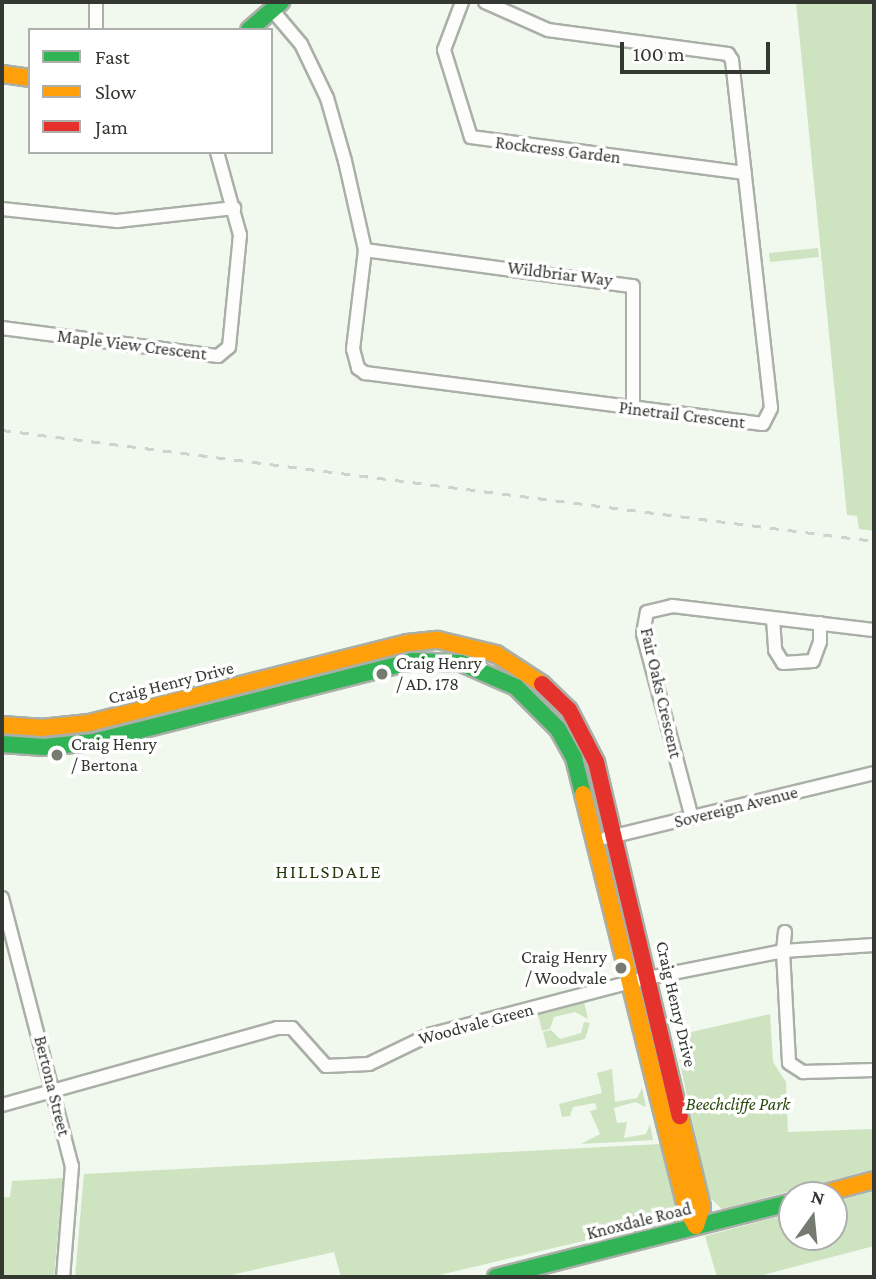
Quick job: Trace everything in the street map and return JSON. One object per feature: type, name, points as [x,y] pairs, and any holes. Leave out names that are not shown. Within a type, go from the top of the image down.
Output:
[{"type":"street","points":[[96,2],[96,28]]},
{"type":"street","name":"Rockcress Garden","points":[[462,2],[444,50],[463,122],[471,137],[745,173]]},
{"type":"street","name":"Pinetrail Crescent","points":[[277,6],[301,44],[327,98],[365,250],[353,349],[354,361],[365,373],[763,425],[769,418],[758,259],[745,173],[734,69],[728,54],[548,30],[485,2]]},
{"type":"street","points":[[251,28],[277,6]]},
{"type":"street","points":[[2,74],[28,78]]},
{"type":"street","name":"Maple View Crescent","points":[[2,328],[218,356],[229,347],[239,269],[234,208],[218,154]]},
{"type":"street","points":[[2,209],[128,221],[234,208]]},
{"type":"street","name":"Wildbriar Way","points":[[365,250],[633,286],[633,409]]},
{"type":"street","name":"Fair Oaks Crescent","points":[[692,818],[643,634],[643,618],[651,608],[672,606],[874,630]]},
{"type":"street","points":[[773,619],[775,650],[783,663],[813,661],[820,642],[820,624]]},
{"type":"street","name":"Craig Henry Drive","points":[[2,725],[41,728],[89,723],[407,643],[438,640],[484,649],[508,660],[550,689],[569,710],[596,762],[617,836],[702,1207],[696,1226]]},
{"type":"street","name":"Craig Henry Drive","points":[[2,744],[44,747],[93,742],[412,661],[461,663],[516,687],[558,729],[574,758],[598,840],[687,1211],[696,1226]]},
{"type":"street","name":"Sovereign Avenue","points":[[598,840],[874,773]]},
{"type":"street","name":"Bertona Street","points":[[2,898],[54,1092],[73,1175],[63,1277]]},
{"type":"street","points":[[785,932],[783,951],[789,1063],[803,1072],[874,1070]]},
{"type":"street","points":[[632,982],[783,951],[874,944]]},
{"type":"street","name":"Woodvale Green","points":[[54,1092],[277,1028],[292,1028],[326,1066],[369,1063],[429,1035],[632,982]]},
{"type":"street","points":[[2,1105],[54,1092]]},
{"type":"street","points":[[848,1187],[874,1180]]},
{"type":"street","name":"Knoxdale Road","points":[[496,1277],[778,1206]]},
{"type":"green space","points":[[796,2],[874,2],[874,531],[859,529],[857,516],[847,515]]},
{"type":"green space","points":[[818,248],[819,257],[770,262],[769,253]]},
{"type":"green space","points":[[584,1002],[588,1019],[575,1012],[554,1017],[550,1029],[542,1031],[539,1018],[533,1014]]},
{"type":"green space","name":"Beechcliffe Park","points":[[770,1014],[773,1062],[786,1082],[788,1132],[874,1129],[874,1169],[828,1181],[778,1181],[778,1194],[722,1209],[709,1197],[674,1036]]},
{"type":"green space","points":[[584,1022],[590,1023],[585,1039],[547,1048],[543,1032],[551,1030],[560,1039],[581,1033]]},
{"type":"green space","points":[[612,1069],[615,1102],[637,1098],[642,1088],[646,1107],[635,1102],[614,1108],[617,1123],[627,1122],[624,1138],[646,1134],[650,1124],[653,1140],[581,1144],[600,1134],[590,1111],[597,1109],[595,1103],[573,1107],[570,1116],[562,1117],[559,1104],[602,1093],[597,1073]]},
{"type":"green space","points":[[660,1144],[677,1213],[668,1221],[431,1277],[341,1277],[334,1252],[222,1277],[75,1277],[84,1174]]},
{"type":"green space","points":[[63,1178],[54,1277],[2,1277],[2,1198],[10,1197],[12,1181]]},
{"type":"green space","points":[[874,1191],[874,1246],[755,1277],[717,1277],[705,1236],[778,1217],[778,1251],[848,1251],[848,1198]]},
{"type":"railway","points":[[2,430],[874,541]]},
{"type":"traffic: fast","points":[[251,28],[281,2]]},
{"type":"traffic: fast","points":[[2,744],[44,747],[93,742],[412,661],[461,663],[516,687],[558,729],[574,758],[583,794]]},
{"type":"traffic: fast","points":[[496,1277],[778,1206]]},
{"type":"traffic: slow","points":[[2,74],[28,78]]},
{"type":"traffic: slow","points":[[2,725],[41,728],[89,723],[407,643],[438,640],[496,654],[542,684]]},
{"type":"traffic: slow","points":[[583,794],[687,1211],[696,1226]]},
{"type":"traffic: slow","points":[[680,1116],[702,1207],[696,1226]]},
{"type":"traffic: slow","points":[[848,1187],[874,1180]]},
{"type":"traffic: jam","points":[[542,684],[569,710],[596,762],[680,1116]]},
{"type":"place","name":"Craig Henry / AD. 178","points":[[382,674]]},
{"type":"place","name":"Craig Henry / Bertona","points":[[57,755]]},
{"type":"place","name":"Craig Henry / Woodvale","points":[[621,968]]},
{"type":"district","name":"HILLSDALE","points":[[329,872]]}]
